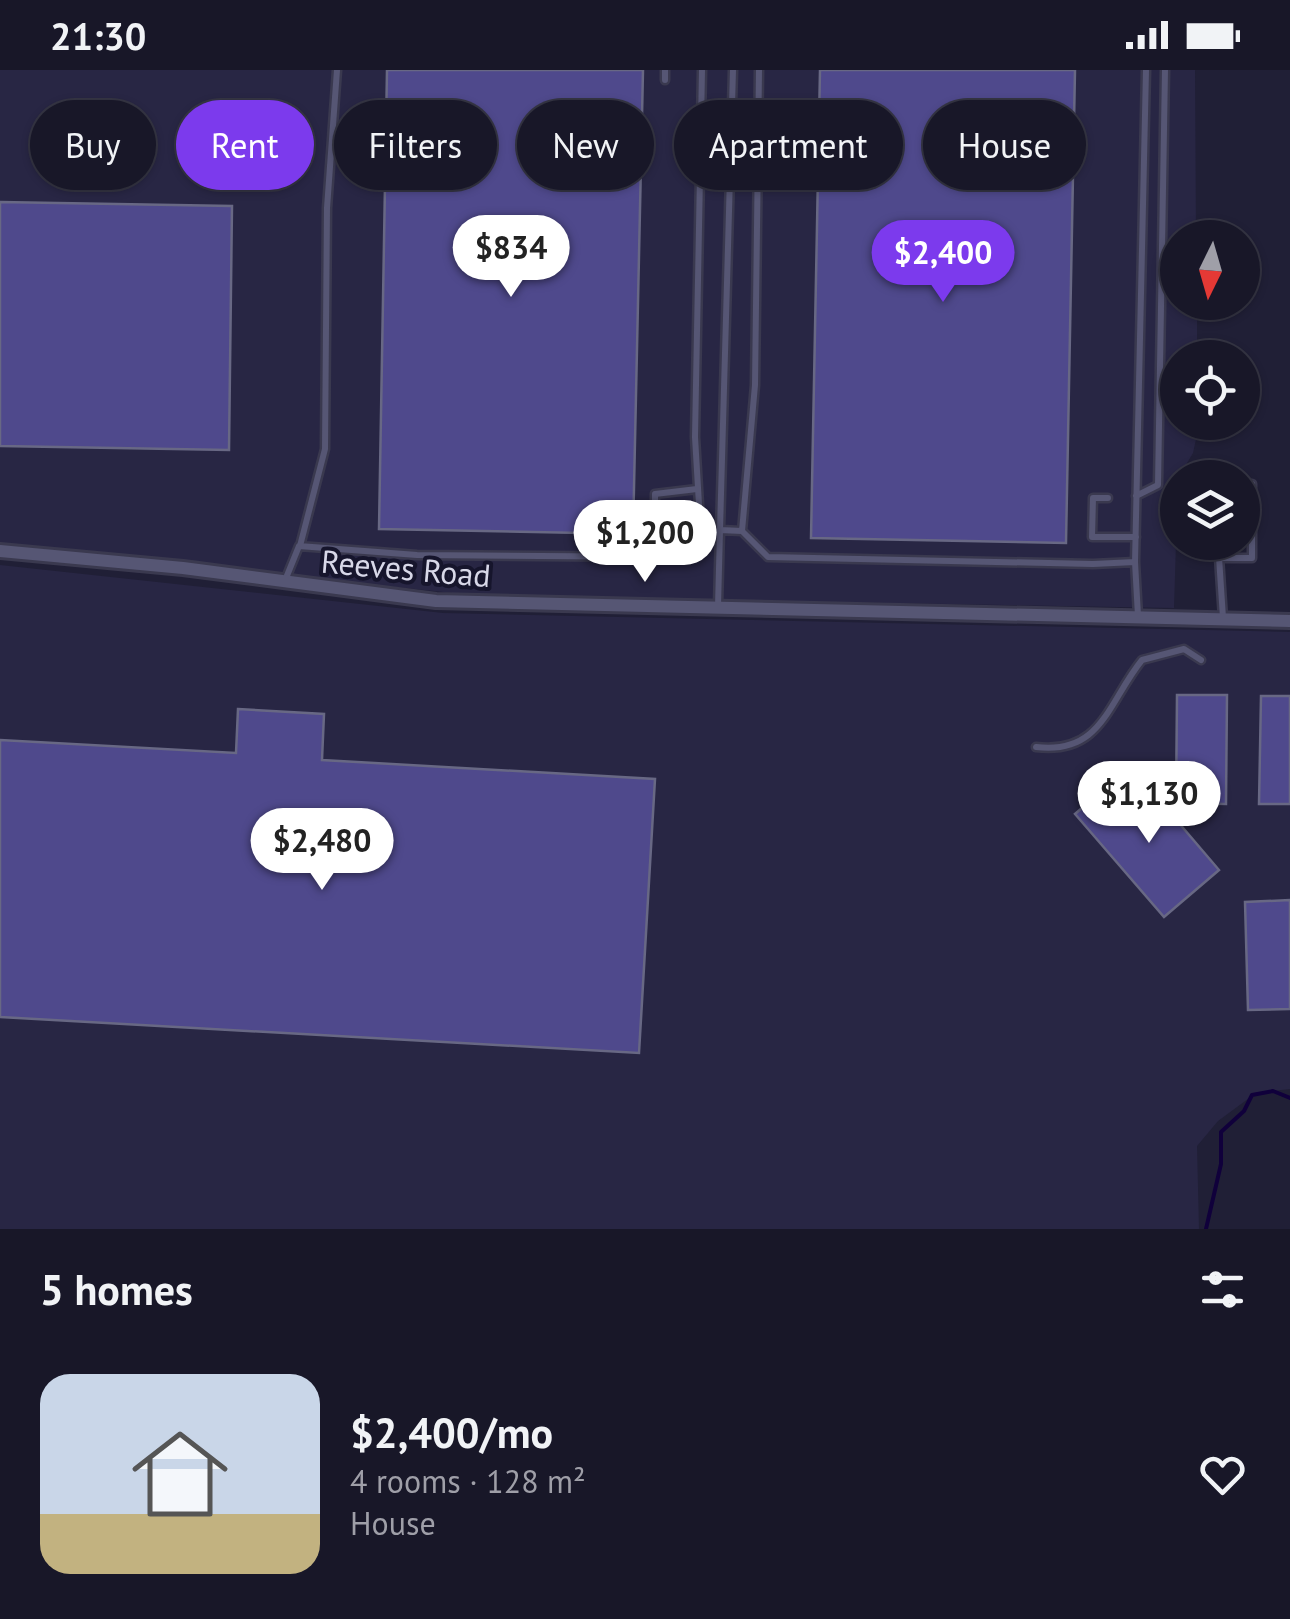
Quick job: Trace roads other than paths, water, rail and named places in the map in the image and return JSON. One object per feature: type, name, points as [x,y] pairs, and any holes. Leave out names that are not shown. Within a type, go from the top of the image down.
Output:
[{"type":"street","name":"Reeves Road","points":[[0,550],[183,568],[436,601],[1290,622]]},
{"type":"lane","points":[[283,584],[300,546],[325,449],[327,208],[338,70]]},
{"type":"lane","points":[[666,70],[666,80]]},
{"type":"lane","points":[[701,539],[698,488],[702,70]]},
{"type":"lane","points":[[718,608],[733,70]]},
{"type":"lane","points":[[742,530],[754,385],[758,70]]},
{"type":"lane","points":[[1138,617],[1136,496],[1146,70]]},
{"type":"lane","points":[[1136,496],[1158,485],[1165,70]]},
{"type":"lane","points":[[698,488],[655,494],[655,529],[700,522]]},
{"type":"lane","points":[[1108,498],[1093,498],[1092,537],[1136,537]]},
{"type":"lane","points":[[300,546],[417,555],[671,558],[720,530],[742,530],[768,557],[1136,562]]},
{"type":"lane","points":[[1218,560],[1224,620]]},
{"type":"lane","points":[[1036,746],[1059,750],[1094,732],[1142,660],[1184,649],[1201,660]]},
{"type":"waterway","points":[[1206,1229],[1221,1164],[1221,1132],[1244,1111],[1252,1095],[1273,1091],[1290,1098]]}]
